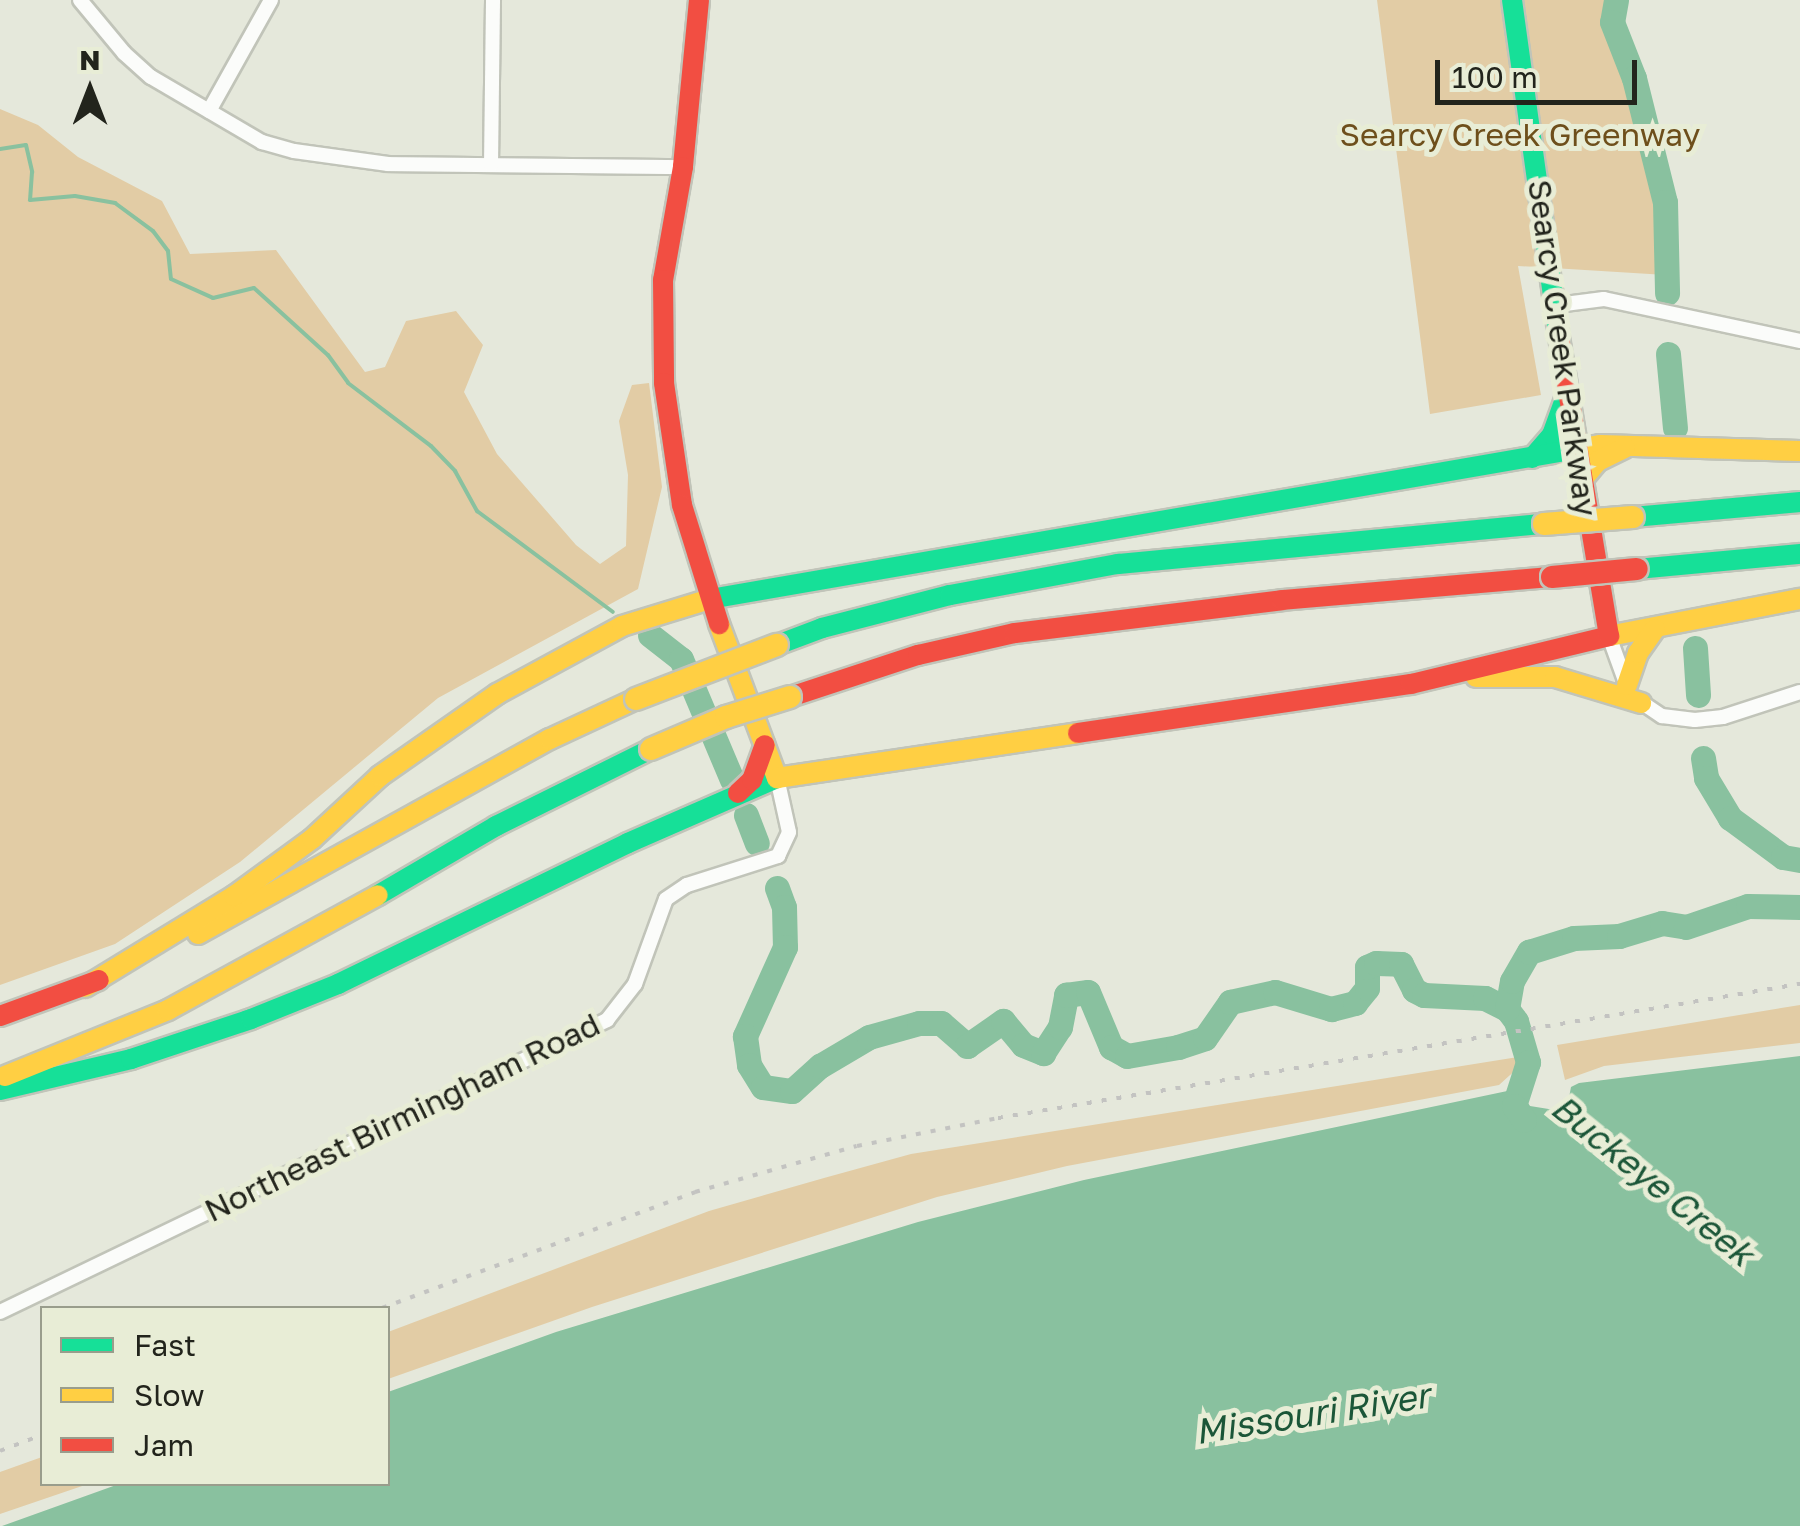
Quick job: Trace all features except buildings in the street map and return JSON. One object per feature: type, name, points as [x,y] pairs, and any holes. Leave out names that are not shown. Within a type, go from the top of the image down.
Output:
[{"type":"main road","points":[[698,0],[683,167],[663,280],[660,339],[682,504],[710,598],[777,778]]},
{"type":"main road","name":"Searcy Creek Parkway","points":[[1512,0],[1567,393],[1609,636]]},
{"type":"main road","points":[[1532,458],[1560,421],[1567,393]]},
{"type":"main road","points":[[1581,480],[1598,462],[1625,448]]},
{"type":"main road","points":[[84,987],[234,896],[312,840],[380,776],[497,694],[622,626],[710,598],[1577,449],[1800,451]]},
{"type":"main road","points":[[0,1016],[84,987],[235,917],[550,739],[636,699],[822,628],[950,596],[1118,564],[1800,502]]},
{"type":"main road","points":[[0,1078],[168,1010],[292,945],[496,826],[652,749],[726,716],[918,655],[1015,632],[1282,600],[1800,554]]},
{"type":"main road","points":[[0,1090],[131,1059],[250,1019],[398,956],[777,778],[1449,678],[1609,636],[1800,600]]},
{"type":"main road","points":[[1449,678],[1555,677],[1634,694],[1638,653],[1655,630]]},
{"type":"main road","points":[[734,796],[752,780],[765,745]]},
{"type":"street","points":[[80,0],[124,53],[151,77],[262,142],[326,158],[388,164],[683,167]]},
{"type":"street","points":[[209,111],[271,0]]},
{"type":"street","points":[[491,165],[493,0]]},
{"type":"street","points":[[1557,305],[1604,299],[1800,341]]},
{"type":"street","points":[[1609,636],[1634,694],[1662,716],[1695,720],[1723,716],[1800,692]]},
{"type":"street","name":"Northeast Birmingham Road","points":[[0,1312],[607,1020],[635,984],[666,899],[687,885],[778,856],[789,832],[777,778]]},
{"type":"green space","name":"Searcy Creek Greenway","points":[[1377,0],[1616,0],[1613,22],[1634,78],[1665,202],[1666,275],[1518,266],[1541,395],[1430,414]]},
{"type":"green space","points":[[0,109],[38,125],[78,157],[162,201],[190,254],[276,250],[365,372],[385,367],[406,321],[456,311],[483,345],[464,392],[497,454],[576,545],[600,564],[626,546],[628,475],[619,421],[632,385],[649,383],[662,487],[638,589],[438,698],[240,862],[115,944],[0,985]]},
{"type":"green space","points":[[1800,1005],[1800,1043],[1604,1066],[1565,1080],[1557,1045]]},
{"type":"green space","points":[[1518,1057],[1520,1066],[1499,1085],[1067,1166],[937,1197],[592,1307],[390,1378],[390,1331],[709,1211],[911,1154]]},
{"type":"green space","points":[[40,1458],[40,1486],[82,1486],[0,1514],[0,1472]]},
{"type":"water","name":"Missouri River","points":[[1800,1056],[1800,1526],[2,1526],[113,1486],[390,1486],[390,1391],[556,1332],[918,1222],[1084,1180],[1512,1090],[1521,1093],[1530,1106],[1561,1111],[1567,1108],[1571,1087]]},
{"type":"waterway","points":[[1616,0],[1612,22],[1634,78],[1665,202],[1667,293]]},
{"type":"waterway","name":"Buckeye Creek","points":[[0,149],[26,145],[32,172],[30,200],[75,196],[115,203],[153,231],[168,251],[171,279],[213,298],[254,288],[328,355],[348,383],[431,446],[455,471],[477,511],[613,612]]},
{"type":"waterway","points":[[1668,354],[1675,428]]},
{"type":"waterway","name":"Buckeye Creek","points":[[650,635],[681,659],[732,780]]},
{"type":"waterway","points":[[1695,648],[1698,695]]},
{"type":"waterway","points":[[1703,758],[1706,778],[1730,818],[1783,857],[1800,860]]},
{"type":"waterway","name":"Buckeye Creek","points":[[746,815],[757,843]]},
{"type":"waterway","name":"Buckeye Creek","points":[[777,888],[784,907],[785,947],[745,1036],[749,1065],[763,1087],[792,1091],[820,1066],[869,1037],[919,1023],[941,1023],[967,1046],[1003,1021],[1023,1045],[1043,1053],[1060,1027],[1066,995],[1088,992],[1111,1047],[1127,1056],[1178,1047],[1205,1038],[1230,1002],[1275,992],[1331,1009],[1355,1003],[1367,988],[1367,967],[1376,963],[1401,964],[1414,990],[1424,995],[1485,998],[1507,1009],[1516,1021],[1528,1062],[1514,1106],[1524,1120]]},
{"type":"waterway","points":[[1507,1009],[1512,981],[1529,952],[1574,938],[1619,936],[1662,923],[1686,927],[1748,906],[1800,907]]},
{"type":"railway","points":[[387,1306],[695,1192],[857,1146],[998,1118],[1800,984]]},
{"type":"railway","points":[[0,1451],[40,1436]]},
{"type":"traffic: fast","points":[[1512,0],[1558,330]]},
{"type":"traffic: fast","points":[[1532,458],[1552,435],[1565,400]]},
{"type":"traffic: fast","points":[[710,599],[1577,449]]},
{"type":"traffic: fast","points":[[1633,517],[1800,502]]},
{"type":"traffic: fast","points":[[777,645],[822,628],[950,595],[1118,564],[1544,524]]},
{"type":"traffic: fast","points":[[1637,569],[1800,554]]},
{"type":"traffic: fast","points":[[378,895],[496,826],[651,749]]},
{"type":"traffic: fast","points":[[0,1090],[131,1059],[251,1019],[338,984],[628,843],[777,778]]},
{"type":"traffic: slow","points":[[1577,449],[1600,445],[1800,451]]},
{"type":"traffic: slow","points":[[1581,481],[1598,461],[1625,448]]},
{"type":"traffic: slow","points":[[1544,524],[1633,517]]},
{"type":"traffic: slow","points":[[85,987],[234,896],[312,839],[380,776],[497,694],[622,626],[710,599]]},
{"type":"traffic: slow","points":[[1609,636],[1800,599]]},
{"type":"traffic: slow","points":[[719,624],[777,778],[1078,733]]},
{"type":"traffic: slow","points":[[1627,685],[1638,653],[1655,629]]},
{"type":"traffic: slow","points":[[636,699],[777,645]]},
{"type":"traffic: slow","points":[[1476,677],[1555,677],[1641,703]]},
{"type":"traffic: slow","points":[[651,749],[726,717],[790,697]]},
{"type":"traffic: slow","points":[[198,934],[550,739],[636,699]]},
{"type":"traffic: slow","points":[[5,1076],[168,1010],[378,895]]},
{"type":"traffic: jam","points":[[699,0],[683,167],[663,280],[664,383],[682,505],[719,624]]},
{"type":"traffic: jam","points":[[1078,733],[1411,684],[1609,636],[1558,330]]},
{"type":"traffic: jam","points":[[1552,577],[1637,569]]},
{"type":"traffic: jam","points":[[790,697],[918,655],[1015,633],[1282,600],[1552,577]]},
{"type":"traffic: jam","points":[[738,793],[752,780],[765,745]]},
{"type":"traffic: jam","points":[[0,1016],[99,980]]}]
